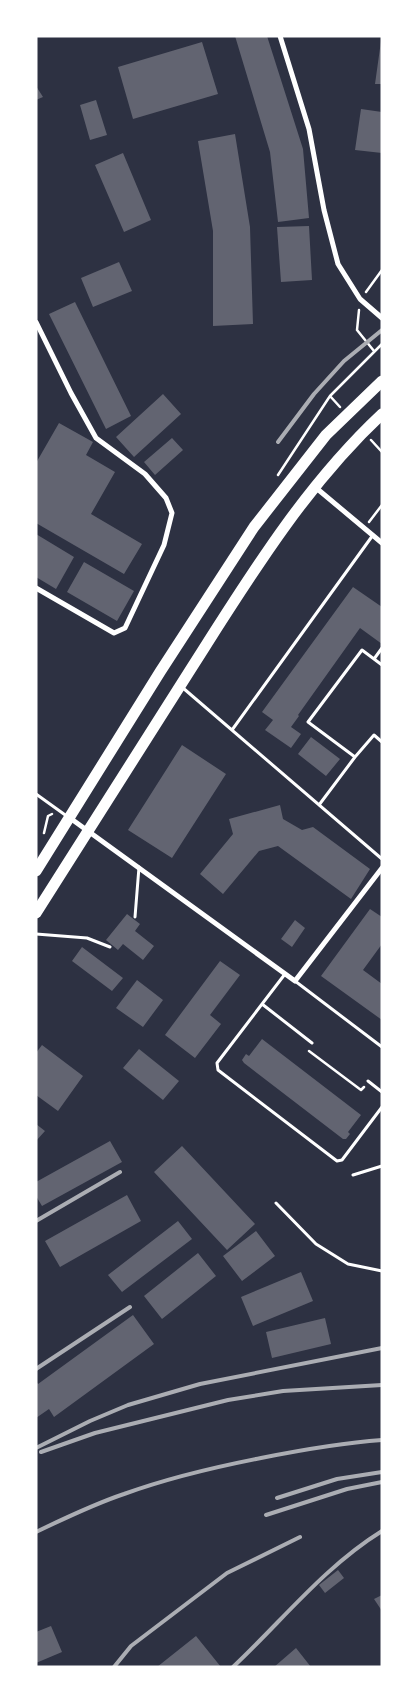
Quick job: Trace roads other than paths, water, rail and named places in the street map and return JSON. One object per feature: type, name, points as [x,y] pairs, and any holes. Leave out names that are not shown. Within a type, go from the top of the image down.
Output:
[{"type":"main road","points":[[36,871],[160,672],[254,527],[326,435],[382,381]]},
{"type":"main road","points":[[36,913],[262,557],[314,486],[382,414]]},
{"type":"street","points":[[280,36],[309,129],[324,210],[338,264],[360,299],[382,318]]},
{"type":"street","points":[[36,322],[71,393],[96,438],[145,474],[166,498],[172,513],[164,545],[125,628],[114,633],[36,588]]},
{"type":"street","points":[[314,486],[382,542]]},
{"type":"street","points":[[70,818],[295,981],[382,868]]},
{"type":"lane","points":[[232,730],[372,535]]},
{"type":"lane","points":[[374,659],[382,648]]},
{"type":"lane","points":[[355,757],[308,722],[362,650],[382,665]]},
{"type":"lane","points":[[180,686],[382,858]]},
{"type":"lane","points":[[319,805],[355,757],[374,736],[382,742]]},
{"type":"lane","points":[[36,794],[70,818]]},
{"type":"lane","points":[[135,916],[139,867]]},
{"type":"lane","points":[[36,934],[87,938],[110,947]]},
{"type":"lane","points":[[286,974],[217,1063],[218,1070],[337,1161],[342,1160],[382,1107]]},
{"type":"lane","points":[[295,981],[382,1047]]},
{"type":"lane","points":[[262,1004],[312,1042]]},
{"type":"lane","points":[[368,1081],[382,1092]]},
{"type":"lane","points":[[353,1175],[382,1166]]},
{"type":"lane","points":[[276,1203],[316,1244],[348,1264],[382,1271]]},
{"type":"railway","points":[[278,442],[314,394],[344,361],[382,330]]},
{"type":"railway","points":[[36,1221],[120,1172]]},
{"type":"railway","points":[[36,1369],[130,1307]]},
{"type":"railway","points":[[36,1448],[90,1421],[128,1405],[200,1384],[382,1348]]},
{"type":"railway","points":[[41,1452],[95,1433],[228,1400],[283,1391],[382,1385]]},
{"type":"railway","points":[[36,1532],[113,1498],[192,1473],[306,1450],[382,1440]]},
{"type":"railway","points":[[277,1498],[337,1479],[382,1472]]},
{"type":"railway","points":[[266,1515],[347,1489],[382,1482]]},
{"type":"railway","points":[[233,1667],[322,1578],[361,1545],[382,1531]]},
{"type":"railway","points":[[114,1667],[131,1646],[227,1573],[300,1537]]}]
